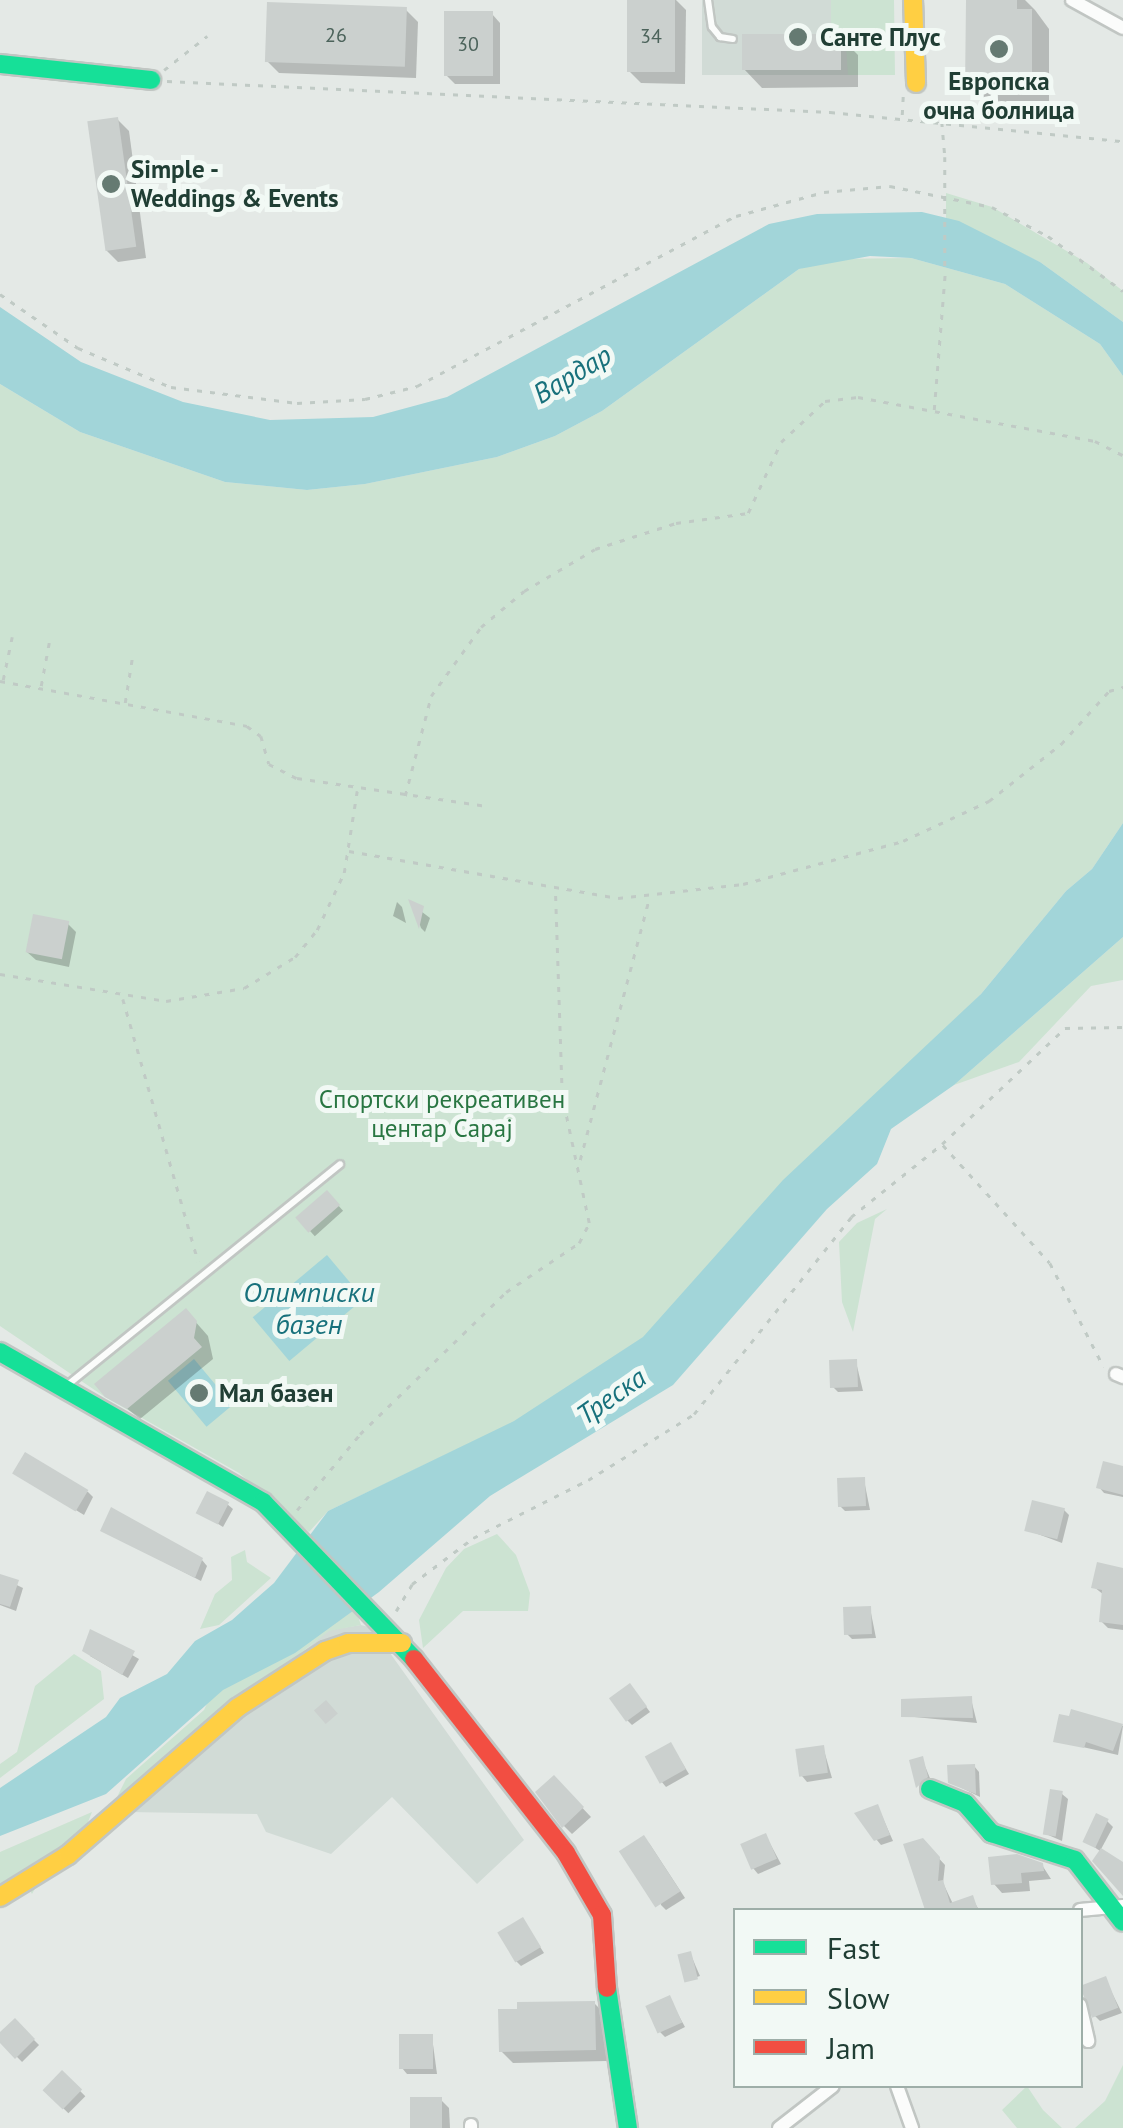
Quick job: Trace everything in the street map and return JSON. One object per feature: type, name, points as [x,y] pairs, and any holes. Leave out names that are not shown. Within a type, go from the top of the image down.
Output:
[{"type":"street","points":[[910,83],[913,0]]},
{"type":"street","points":[[1072,0],[1123,28]]},
{"type":"street","points":[[0,64],[151,80]]},
{"type":"street","points":[[0,1352],[286,1520],[393,1632],[566,1853],[602,1915],[610,2032],[628,2128]]},
{"type":"street","points":[[0,1897],[68,1854],[237,1708],[325,1651],[393,1632]]},
{"type":"street","points":[[930,1790],[965,1802],[991,1833],[1075,1860],[1119,1911]]},
{"type":"street","points":[[1083,1910],[1119,1911]]},
{"type":"street","points":[[1083,2018],[1088,2041]]},
{"type":"street","points":[[779,2128],[830,2088]]},
{"type":"street","points":[[898,2088],[912,2128]]},
{"type":"lane","points":[[708,0],[712,26],[720,37],[733,38]]},
{"type":"lane","points":[[63,1389],[340,1164]]},
{"type":"path","points":[[151,80],[207,36]]},
{"type":"path","points":[[151,80],[902,117],[1123,140]]},
{"type":"path","points":[[902,117],[910,83]]},
{"type":"path","points":[[934,411],[945,272],[942,120]]},
{"type":"path","points":[[0,294],[78,348],[171,388],[253,402],[365,400],[417,386],[488,353],[736,216],[824,192],[890,186],[946,194],[992,207],[1048,236],[1123,292]]},
{"type":"path","points":[[405,796],[421,725],[443,673],[504,606],[559,569],[634,534],[748,513],[780,442],[825,401],[858,397],[1095,442],[1123,455]]},
{"type":"path","points":[[12,637],[2,681],[246,726],[262,736],[274,769],[358,790],[487,806]]},
{"type":"path","points":[[40,688],[49,643]]},
{"type":"path","points":[[124,704],[132,659]]},
{"type":"path","points":[[349,851],[554,887],[649,898],[743,884],[943,825],[1021,779],[1109,691],[1123,687]]},
{"type":"path","points":[[0,974],[122,998],[208,999],[280,968],[317,930],[349,851],[358,790]]},
{"type":"path","points":[[286,1520],[360,1434],[506,1292],[579,1243],[590,1207],[562,1096],[554,887]]},
{"type":"path","points":[[580,1162],[649,898]]},
{"type":"path","points":[[122,998],[202,1276]]},
{"type":"path","points":[[393,1632],[402,1594],[473,1538],[588,1480],[694,1414],[850,1217],[942,1144],[1065,1028],[1123,1027]]},
{"type":"path","points":[[942,1144],[1024,1227],[1073,1299],[1096,1353],[1119,1376]]},
{"type":"shaded area","name":"Санте Плус","points":[[702,0],[894,0],[894,75],[702,75]]},
{"type":"shaded area","points":[[361,1625],[372,1628],[524,1840],[477,1884],[392,1797],[331,1854],[266,1832],[257,1814],[127,1812],[126,1797],[218,1712],[262,1686],[329,1630]]},
{"type":"green space","points":[[831,0],[894,0],[895,75],[848,75],[845,29],[831,29]]},
{"type":"green space","points":[[946,193],[992,207],[1087,263],[1123,291],[1123,322],[1040,262],[946,218]]},
{"type":"green space","name":"Спортски рекреативен центар Сарај","points":[[911,258],[1005,284],[1100,344],[1123,376],[1123,823],[1092,869],[1066,891],[981,994],[644,1337],[514,1422],[328,1511],[309,1532],[239,1473],[105,1397],[0,1326],[0,384],[80,432],[225,482],[307,490],[365,484],[497,457],[555,436],[602,411],[799,269],[834,259]]},
{"type":"green space","points":[[1123,937],[1123,980],[1091,986],[1019,1062],[954,1085]]},
{"type":"green space","points":[[887,1209],[875,1219],[853,1332],[842,1302],[839,1242],[857,1223]]},
{"type":"green space","points":[[497,1534],[516,1555],[530,1593],[528,1611],[463,1611],[423,1648],[419,1620],[446,1568],[464,1549]]},
{"type":"green space","points":[[245,1550],[247,1562],[271,1578],[219,1625],[200,1629],[215,1594],[232,1580],[231,1557]]},
{"type":"green space","points":[[355,1608],[361,1625],[329,1631],[117,1797],[126,1779],[204,1710],[215,1687],[302,1644]]},
{"type":"green space","points":[[74,1654],[101,1671],[104,1699],[0,1778],[0,1764],[17,1752],[35,1686]]},
{"type":"green space","points":[[92,1812],[84,1832],[46,1868],[32,1894],[22,1876],[0,1884],[0,1852]]},
{"type":"green space","points":[[1123,2065],[1123,2128],[1075,2128],[1105,2101]]},
{"type":"green space","points":[[1028,2088],[1062,2128],[1017,2128],[1002,2110]]},
{"type":"water","name":"Вардар","points":[[922,212],[959,221],[1040,262],[1123,322],[1123,376],[1100,344],[1005,284],[911,258],[870,256],[799,269],[602,411],[555,436],[497,457],[365,484],[307,490],[225,482],[80,432],[0,384],[0,307],[81,362],[183,402],[270,420],[373,417],[447,397],[769,224],[817,214]]},
{"type":"water","name":"Треска","points":[[1123,823],[1123,937],[954,1085],[891,1129],[877,1164],[827,1209],[673,1385],[490,1496],[379,1592],[295,1653],[223,1690],[106,1794],[0,1836],[0,1788],[106,1717],[120,1698],[167,1674],[195,1641],[232,1620],[274,1583],[328,1511],[514,1421],[643,1337],[783,1180],[981,994],[1066,891],[1092,869]]},
{"type":"water","name":"Олимписки базен","points":[[327,1255],[364,1299],[289,1361],[253,1317]]},
{"type":"water","name":"Мал базен","points":[[194,1359],[233,1405],[207,1427],[168,1381]]},
{"type":"building","points":[[627,0],[675,0],[675,72],[627,72]]},
{"type":"building","name":"Европска очна болница","points":[[966,0],[1017,0],[1017,9],[1032,9],[1032,89],[965,88]]},
{"type":"building","points":[[267,2],[407,7],[405,67],[265,62]]},
{"type":"building","points":[[444,11],[493,11],[493,76],[444,76]]},
{"type":"building","points":[[742,34],[841,34],[841,70],[742,70]]},
{"type":"building","name":"Simple - Weddings & Events","points":[[118,117],[136,247],[106,251],[87,121]]},
{"type":"building","points":[[408,899],[424,906],[419,929]]},
{"type":"building","points":[[33,914],[69,921],[62,959],[26,952]]},
{"type":"building","points":[[327,1190],[340,1205],[308,1233],[295,1218]]},
{"type":"building","points":[[186,1308],[197,1321],[194,1338],[202,1347],[127,1409],[105,1397],[94,1384]]},
{"type":"building","points":[[857,1359],[858,1387],[830,1388],[829,1360]]},
{"type":"building","points":[[25,1452],[88,1490],[76,1512],[12,1473]]},
{"type":"building","points":[[1103,1461],[1123,1466],[1123,1495],[1096,1488]]},
{"type":"building","points":[[865,1477],[866,1506],[838,1507],[837,1478]]},
{"type":"building","points":[[207,1491],[229,1502],[218,1525],[196,1513]]},
{"type":"building","points":[[1032,1500],[1065,1508],[1057,1539],[1024,1531]]},
{"type":"building","points":[[111,1507],[203,1558],[195,1578],[100,1531]]},
{"type":"building","points":[[1097,1562],[1123,1568],[1123,1625],[1099,1622],[1102,1590],[1091,1588]]},
{"type":"building","points":[[0,1574],[19,1580],[10,1607],[0,1604]]},
{"type":"building","points":[[871,1606],[872,1634],[844,1635],[843,1607]]},
{"type":"building","points":[[90,1629],[135,1651],[122,1675],[82,1651]]},
{"type":"building","points":[[630,1683],[647,1706],[626,1722],[609,1698]]},
{"type":"building","points":[[972,1696],[973,1718],[901,1717],[901,1699]]},
{"type":"building","points":[[326,1700],[338,1714],[326,1724],[314,1710]]},
{"type":"building","points":[[1071,1709],[1123,1724],[1113,1751],[1086,1742],[1084,1748],[1053,1742],[1059,1714],[1069,1716]]},
{"type":"building","points":[[671,1742],[686,1769],[660,1784],[645,1757]]},
{"type":"building","points":[[824,1745],[828,1773],[799,1777],[795,1749]]},
{"type":"building","points":[[923,1756],[928,1777],[916,1788],[909,1760]]},
{"type":"building","points":[[975,1764],[976,1794],[948,1783],[947,1765]]},
{"type":"building","points":[[554,1775],[584,1807],[562,1828],[535,1792]]},
{"type":"building","points":[[1050,1789],[1063,1791],[1056,1836],[1043,1834]]},
{"type":"building","points":[[878,1804],[890,1835],[874,1841],[854,1813]]},
{"type":"building","points":[[1096,1813],[1109,1819],[1095,1848],[1082,1842]]},
{"type":"building","points":[[766,1833],[777,1859],[751,1870],[740,1844]]},
{"type":"building","points":[[644,1835],[680,1891],[655,1908],[619,1851]]},
{"type":"building","points":[[923,1838],[940,1857],[938,1881],[943,1880],[950,1903],[973,1895],[977,1908],[924,1908],[903,1844]]},
{"type":"building","points":[[1101,1848],[1123,1862],[1123,1896],[1092,1861]]},
{"type":"building","points":[[1017,1854],[1043,1863],[1044,1871],[1021,1873],[1022,1883],[991,1885],[988,1857]]},
{"type":"building","points":[[523,1917],[541,1947],[515,1962],[497,1932]]},
{"type":"building","points":[[691,1951],[698,1979],[684,1983],[677,1954]]},
{"type":"building","points":[[1106,1976],[1118,2008],[1092,2018],[1083,1985]]},
{"type":"building","points":[[670,1995],[682,2022],[658,2033],[645,2006]]},
{"type":"building","points":[[595,2001],[596,2050],[499,2052],[498,2009],[517,2009],[517,2002]]},
{"type":"building","points":[[15,2018],[35,2039],[15,2059],[0,2043],[0,2032]]},
{"type":"building","points":[[399,2034],[433,2034],[433,2069],[399,2069]]},
{"type":"building","points":[[62,2070],[82,2089],[63,2110],[43,2090]]},
{"type":"building","points":[[410,2097],[442,2097],[442,2128],[410,2128]]},
{"type":"traffic: fast","points":[[0,64],[151,80]]},
{"type":"traffic: fast","points":[[0,1352],[263,1502],[414,1659]]},
{"type":"traffic: fast","points":[[930,1789],[965,1803],[991,1833],[1075,1860],[1123,1922]]},
{"type":"traffic: fast","points":[[607,1988],[628,2128]]},
{"type":"traffic: slow","points":[[913,0],[916,83]]},
{"type":"traffic: slow","points":[[0,1897],[68,1855],[237,1708],[325,1651],[348,1643],[402,1643]]},
{"type":"traffic: jam","points":[[414,1659],[566,1853],[602,1915],[607,1988]]},
{"type":"place","name":"Санте Плус","points":[[798,37]]},
{"type":"place","name":"Европска очна болница","points":[[999,49]]},
{"type":"place","name":"Simple - Weddings & Events","points":[[111,184]]},
{"type":"place","name":"Мал базен","points":[[199,1393]]}]
